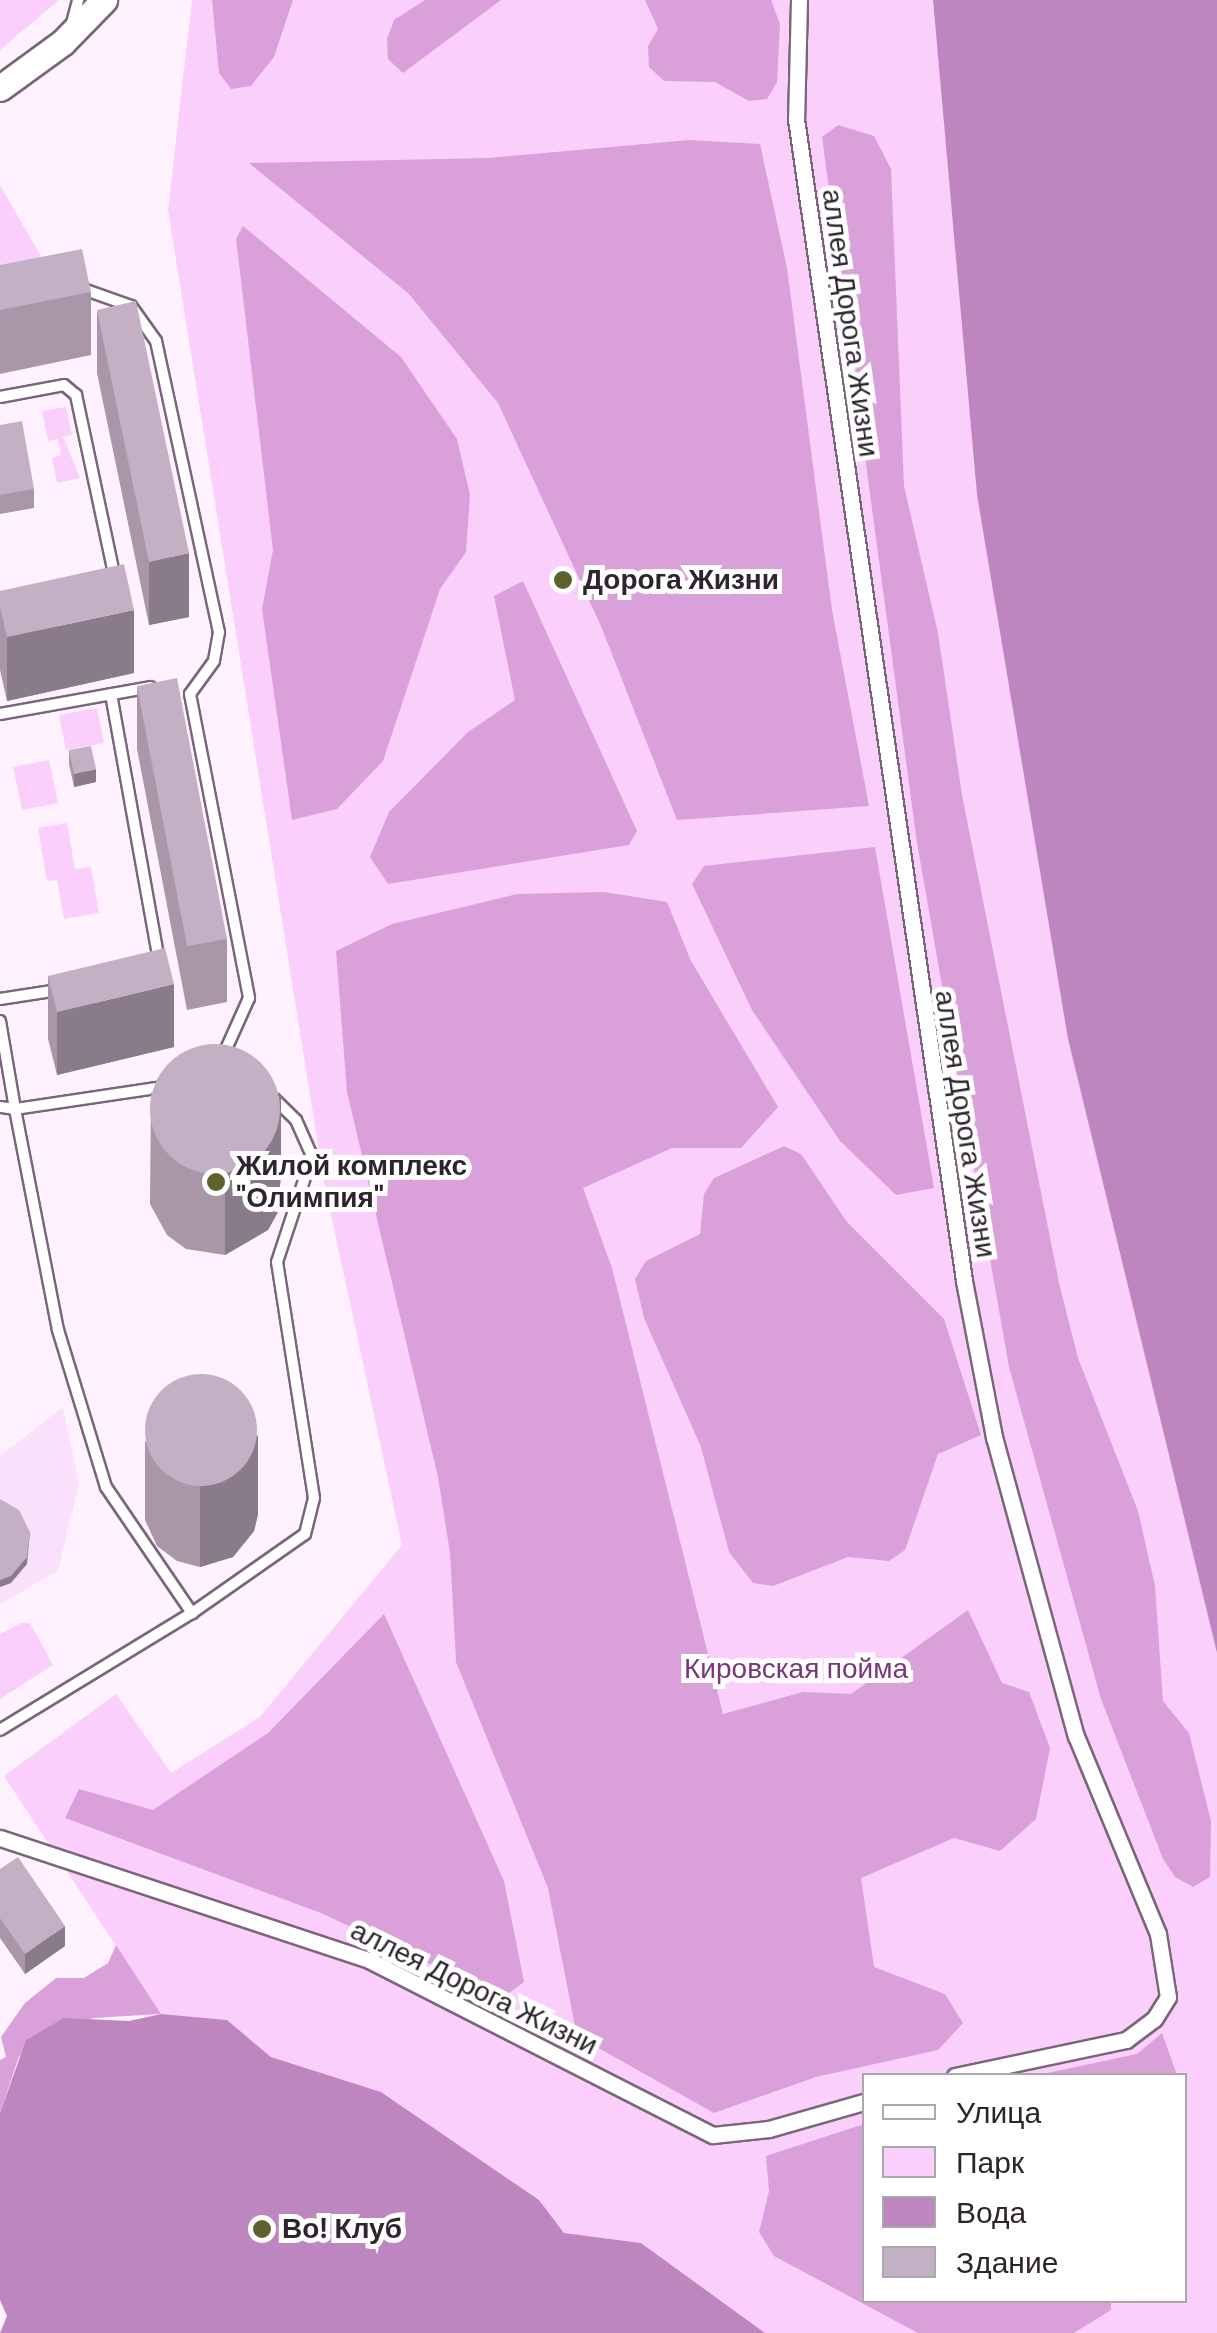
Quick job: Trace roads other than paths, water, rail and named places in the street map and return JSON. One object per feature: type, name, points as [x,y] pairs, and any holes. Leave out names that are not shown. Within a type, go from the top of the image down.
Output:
[{"type":"street","points":[[0,88],[62,42],[104,0]]},
{"type":"street","name":"аллея Дорога Жизни","points":[[799,0],[796,120],[964,1280],[994,1436],[1076,1736],[1158,1934],[1168,1997],[1154,2019],[1126,2040],[969,2073]]},
{"type":"street","name":"аллея Дорога Жизни","points":[[0,1838],[369,1960],[714,2134],[769,2129],[862,2103]]},
{"type":"lane","points":[[62,42],[78,0]]},
{"type":"lane","points":[[68,290],[88,287],[112,294],[132,306],[156,341],[218,632],[214,660],[196,678],[190,694],[248,998],[220,1062],[208,1069]]},
{"type":"lane","points":[[0,397],[64,385],[76,395],[117,589],[98,593]]},
{"type":"lane","points":[[179,682],[196,678]]},
{"type":"lane","points":[[0,714],[162,684]]},
{"type":"lane","points":[[111,694],[160,962],[153,976]]},
{"type":"lane","points":[[0,999],[76,988]]},
{"type":"lane","points":[[0,1021],[58,1330],[106,1487],[192,1613]]},
{"type":"lane","points":[[220,1062],[233,1070]]},
{"type":"lane","points":[[0,1108],[113,1099],[182,1080]]},
{"type":"lane","points":[[0,1730],[192,1613],[305,1534],[314,1498],[277,1262],[312,1156],[296,1120],[258,1085]]},
{"type":"water","points":[[933,0],[1217,0],[1217,1653],[1068,1039],[977,495]]},
{"type":"water","name":"Во! Клуб","points":[[161,2014],[227,2020],[271,2057],[381,2092],[539,2200],[564,2233],[641,2243],[765,2333],[0,2333],[7,2316],[0,2300],[0,2113],[26,2040],[64,2018],[129,2021]]},
{"type":"place","name":"Дорога Жизни","points":[[563,580]]},
{"type":"place","name":"Жилой комплекс \"Олимпия\"","points":[[216,1182]]},
{"type":"place","name":"Во! Клуб","points":[[262,2229]]},
{"type":"park label","name":"Кировская пойма","points":[[796,1669]]}]
